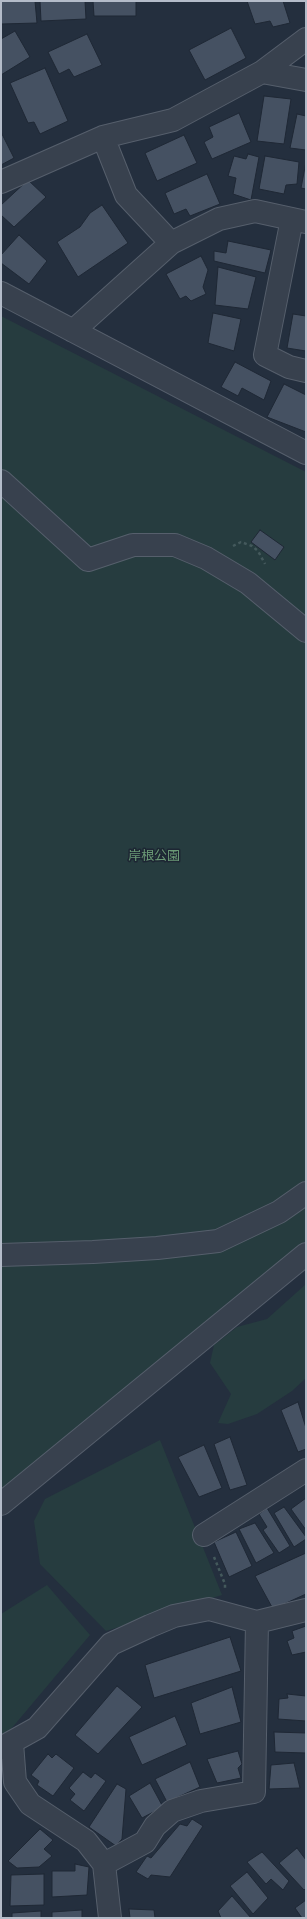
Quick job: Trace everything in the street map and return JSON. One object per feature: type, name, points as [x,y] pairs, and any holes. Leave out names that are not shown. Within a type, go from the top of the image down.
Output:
[{"type":"street","points":[[1,182],[103,137],[172,120],[262,72],[306,39]]},
{"type":"street","points":[[262,72],[306,80]]},
{"type":"street","points":[[103,137],[126,195],[171,243]]},
{"type":"street","points":[[73,331],[171,243],[219,219],[255,211],[299,220],[265,356],[289,367],[306,372]]},
{"type":"street","points":[[1,293],[306,453]]},
{"type":"street","points":[[1,481],[88,560],[133,545],[175,545],[206,558],[248,583],[306,631]]},
{"type":"street","points":[[1,1255],[101,1252],[218,1241],[279,1212],[306,1193]]},
{"type":"street","points":[[1,1504],[306,1254]]},
{"type":"street","points":[[204,1535],[306,1470]]},
{"type":"street","points":[[110,1918],[104,1864],[86,1841],[30,1804],[15,1782],[6,1745],[36,1728],[111,1644],[174,1616],[209,1608],[257,1622],[306,1610]]},
{"type":"street","points":[[104,1864],[145,1842],[155,1826],[172,1811],[201,1801],[254,1792],[257,1622]]},
{"type":"path","points":[[204,1535],[225,1584],[224,1612]]},
{"type":"green space","name":"岸根公園","points":[[1,316],[306,472],[306,1241],[1,1491]]},
{"type":"green space","points":[[306,1284],[306,1378],[292,1391],[257,1414],[228,1424],[218,1423],[231,1394],[210,1363],[214,1345],[237,1327],[267,1319]]},
{"type":"green space","points":[[160,1440],[222,1595],[106,1631],[40,1564],[34,1521],[45,1499]]},
{"type":"green space","points":[[47,1585],[90,1635],[6,1735],[1,1736],[1,1614]]},
{"type":"building","points":[[1,1],[35,1],[37,23],[1,24]]},
{"type":"building","points":[[40,1],[85,1],[86,19],[41,21]]},
{"type":"building","points":[[93,1],[136,1],[136,16],[94,16]]},
{"type":"building","points":[[247,1],[283,1],[290,23],[273,27],[270,21],[255,24]]},
{"type":"building","points":[[231,28],[246,58],[205,80],[189,50]]},
{"type":"building","points":[[15,31],[30,57],[1,75],[1,39]]},
{"type":"building","points":[[87,34],[102,65],[74,77],[69,69],[59,74],[48,52]]},
{"type":"building","points":[[45,68],[68,121],[40,134],[34,122],[28,123],[10,83]]},
{"type":"building","points":[[264,96],[291,99],[284,144],[257,141]]},
{"type":"building","points":[[239,113],[251,142],[212,159],[204,142],[213,137],[209,127]]},
{"type":"building","points":[[297,114],[306,116],[306,150],[290,148]]},
{"type":"building","points":[[1,132],[14,158],[1,165]]},
{"type":"building","points":[[184,135],[197,163],[157,181],[145,153]]},
{"type":"building","points":[[248,154],[259,157],[251,200],[233,194],[236,178],[228,176],[234,156],[246,159]]},
{"type":"building","points":[[265,156],[299,162],[297,184],[286,185],[284,194],[259,189]]},
{"type":"building","points":[[306,162],[306,189],[301,188]]},
{"type":"building","points":[[207,174],[220,204],[190,216],[186,209],[174,214],[165,193]]},
{"type":"building","points":[[28,180],[46,197],[14,227],[1,215],[1,205]]},
{"type":"building","points":[[102,205],[128,243],[78,277],[57,242],[80,227],[90,213]]},
{"type":"building","points":[[19,235],[47,261],[29,284],[1,263],[1,255]]},
{"type":"building","points":[[228,241],[271,250],[265,273],[214,261],[214,251],[226,253]]},
{"type":"building","points":[[201,256],[208,270],[203,287],[206,294],[191,301],[186,296],[180,299],[166,274]]},
{"type":"building","points":[[218,267],[256,277],[248,309],[215,305]]},
{"type":"building","points":[[213,313],[241,319],[234,351],[208,343]]},
{"type":"building","points":[[293,314],[306,316],[306,351],[287,348]]},
{"type":"building","points":[[235,362],[271,381],[264,400],[242,388],[238,396],[221,387]]},
{"type":"building","points":[[284,384],[306,395],[306,432],[267,417]]},
{"type":"building","points":[[260,530],[284,547],[275,560],[251,542]]},
{"type":"building","points":[[298,1402],[306,1428],[306,1449],[298,1452],[281,1410]]},
{"type":"building","points":[[230,1437],[247,1485],[230,1490],[214,1444]]},
{"type":"building","points":[[204,1445],[222,1488],[199,1497],[178,1457]]},
{"type":"building","points":[[306,1498],[306,1530],[291,1509]]},
{"type":"building","points":[[284,1507],[306,1537],[306,1539],[294,1547],[274,1513]]},
{"type":"building","points":[[267,1508],[290,1546],[279,1553],[263,1530],[267,1527],[259,1514]]},
{"type":"building","points":[[255,1523],[274,1553],[256,1563],[239,1529]]},
{"type":"building","points":[[236,1532],[252,1566],[229,1577],[214,1542]]},
{"type":"building","points":[[306,1553],[306,1594],[273,1609],[255,1576]]},
{"type":"building","points":[[306,1626],[306,1652],[292,1655],[287,1641],[294,1638],[292,1631]]},
{"type":"building","points":[[230,1637],[241,1671],[154,1698],[145,1665]]},
{"type":"building","points":[[117,1686],[142,1707],[98,1754],[75,1735]]},
{"type":"building","points":[[232,1687],[241,1722],[200,1734],[191,1703]]},
{"type":"building","points":[[287,1694],[306,1696],[306,1721],[278,1719],[279,1699],[288,1698]]},
{"type":"building","points":[[175,1716],[187,1745],[142,1765],[129,1737]]},
{"type":"building","points":[[274,1732],[306,1733],[306,1753],[275,1752]]},
{"type":"building","points":[[238,1751],[242,1764],[238,1768],[241,1778],[217,1783],[207,1759]]},
{"type":"building","points":[[48,1754],[52,1758],[56,1754],[74,1768],[53,1796],[37,1785],[39,1781],[31,1775]]},
{"type":"building","points":[[190,1762],[200,1787],[167,1802],[155,1779]]},
{"type":"building","points":[[294,1763],[300,1788],[269,1789],[271,1765]]},
{"type":"building","points":[[83,1772],[91,1778],[95,1773],[106,1781],[84,1811],[70,1800],[75,1794],[69,1788]]},
{"type":"building","points":[[150,1783],[163,1807],[142,1818],[129,1796]]},
{"type":"building","points":[[117,1784],[126,1789],[122,1839],[116,1846],[89,1827]]},
{"type":"building","points":[[192,1819],[203,1826],[170,1877],[151,1875],[148,1879],[136,1872],[147,1856],[151,1858],[180,1824],[187,1826]]},
{"type":"building","points":[[40,1829],[53,1840],[44,1849],[52,1856],[39,1867],[17,1868],[8,1861]]},
{"type":"building","points":[[297,1848],[306,1860],[306,1888],[304,1890],[279,1863]]},
{"type":"building","points":[[262,1852],[289,1881],[283,1890],[271,1879],[266,1884],[247,1862]]},
{"type":"building","points":[[75,1864],[89,1867],[87,1895],[52,1897],[52,1871],[75,1871]]},
{"type":"building","points":[[247,1872],[268,1898],[253,1914],[230,1886]]},
{"type":"building","points":[[44,1874],[44,1905],[10,1906],[11,1875]]},
{"type":"building","points":[[232,1896],[251,1918],[221,1918],[218,1911]]},
{"type":"building","points":[[306,1900],[306,1918],[302,1918],[295,1908]]},
{"type":"building","points":[[129,1909],[154,1910],[155,1918],[130,1918]]},
{"type":"building","points":[[82,1910],[82,1918],[52,1918],[52,1912]]},
{"type":"building","points":[[41,1911],[41,1918],[12,1918],[12,1913]]}]
